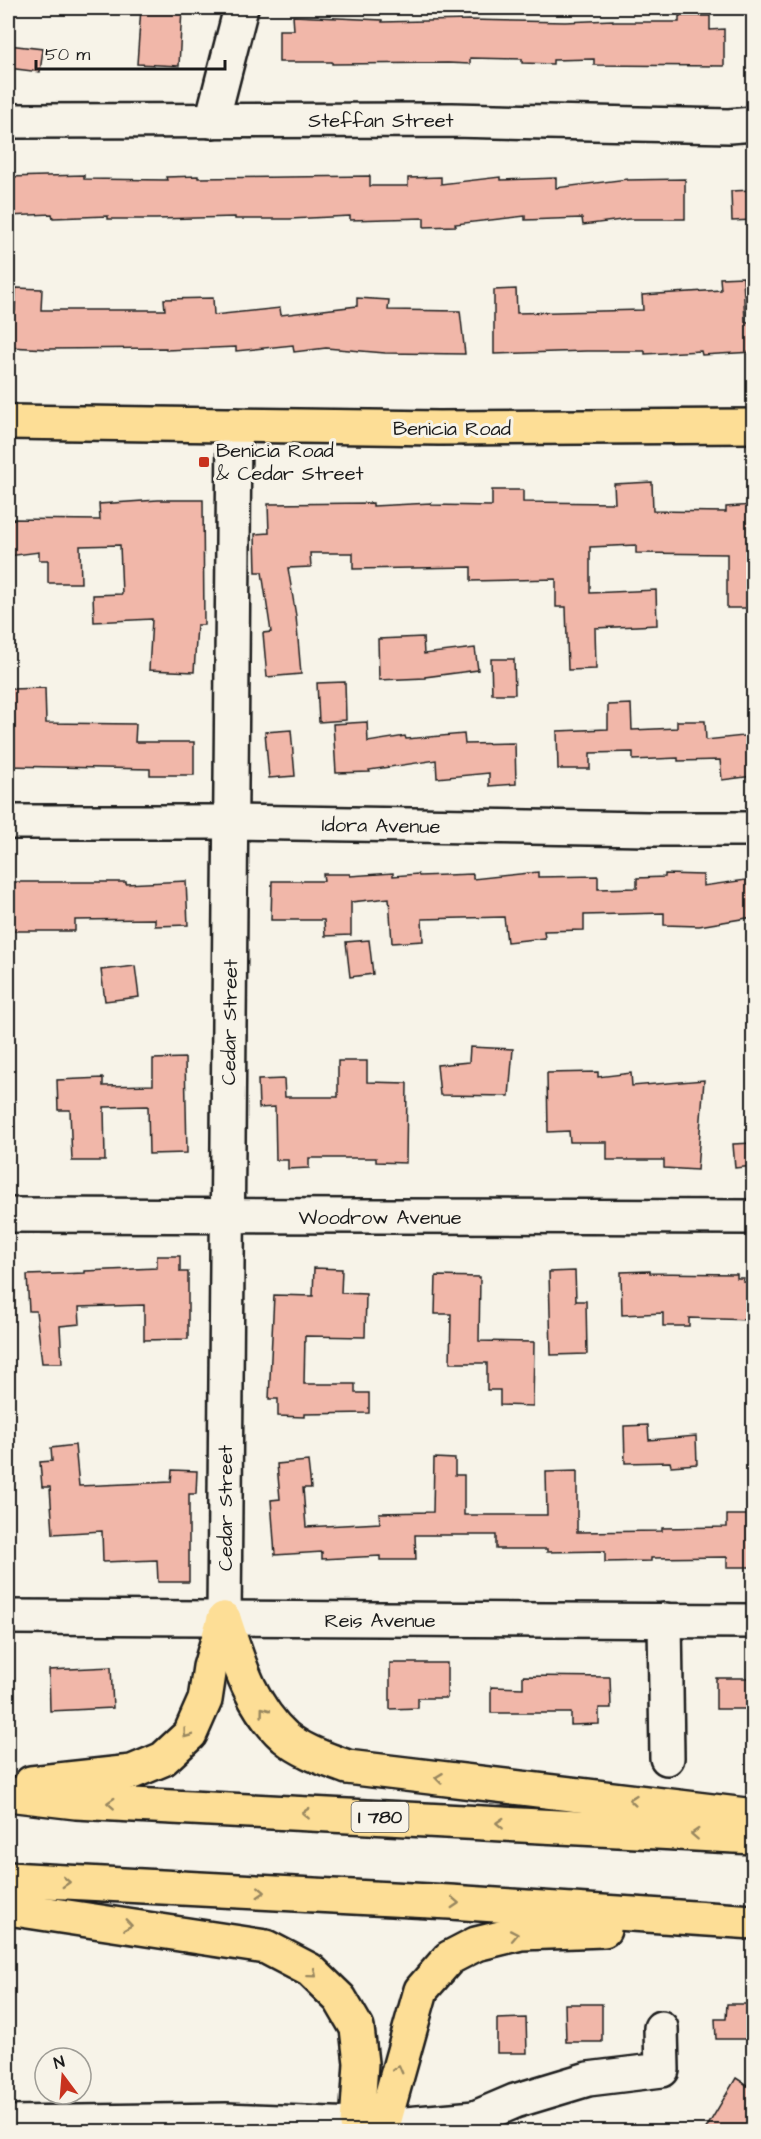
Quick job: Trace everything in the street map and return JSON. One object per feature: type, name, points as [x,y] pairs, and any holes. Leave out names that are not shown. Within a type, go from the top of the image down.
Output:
[{"type":"main road","name":"Benicia Road","points":[[8,423],[438,428],[753,426]]},
{"type":"main road","points":[[8,1785],[132,1772],[163,1759],[190,1734],[205,1700],[210,1667],[224,1619]]},
{"type":"main road","points":[[224,1619],[245,1680],[262,1710],[285,1737],[311,1753],[347,1767],[753,1816]]},
{"type":"main road","name":"I 780","points":[[8,1794],[76,1802],[753,1837]]},
{"type":"main road","points":[[8,1879],[461,1903],[744,1922]]},
{"type":"main road","points":[[8,1908],[266,1947],[310,1970],[340,1999],[357,2028],[370,2125]]},
{"type":"main road","points":[[370,2125],[421,1990],[449,1958],[476,1944],[521,1934],[744,1922]]},
{"type":"street","points":[[212,121],[241,8]]},
{"type":"street","name":"Steffan Street","points":[[8,121],[452,120],[729,126],[753,124]]},
{"type":"street","name":"Cedar Street","points":[[224,1619],[234,425]]},
{"type":"street","name":"Idora Avenue","points":[[8,822],[231,822],[648,830],[753,829]]},
{"type":"street","name":"Woodrow Avenue","points":[[8,1215],[753,1217]]},
{"type":"street","name":"Reis Avenue","points":[[8,1617],[753,1621]]},
{"type":"street","points":[[665,1620],[667,1758]]},
{"type":"street","points":[[8,2123],[223,2126],[370,2125],[475,2118],[515,2101],[588,2079],[662,2070],[661,2028]]},
{"type":"building","points":[[141,8],[182,8],[179,66],[137,64]]},
{"type":"building","points":[[293,16],[382,20],[382,22],[613,20],[613,22],[679,22],[679,16],[710,16],[710,30],[724,29],[724,66],[594,65],[594,59],[553,60],[553,64],[522,63],[522,59],[470,58],[470,64],[279,62],[279,30],[294,30]]},
{"type":"building","points":[[8,45],[43,49],[40,72],[8,68]]},
{"type":"building","points":[[84,175],[84,179],[167,180],[166,177],[198,176],[198,178],[370,176],[370,186],[408,186],[408,178],[441,177],[441,184],[500,177],[500,180],[556,178],[556,188],[627,179],[685,179],[685,219],[629,219],[583,225],[582,218],[525,220],[525,216],[455,224],[456,226],[424,227],[424,218],[350,220],[350,216],[290,219],[235,219],[235,217],[108,219],[108,216],[53,218],[52,214],[8,216],[8,177]]},
{"type":"building","points":[[753,190],[753,220],[732,221],[731,191]]},
{"type":"building","points":[[743,277],[745,322],[753,322],[753,352],[702,355],[701,351],[645,354],[645,351],[586,351],[494,354],[494,290],[516,289],[517,313],[643,310],[642,295],[721,290],[720,278]]},
{"type":"building","points":[[16,288],[42,289],[41,310],[165,310],[164,299],[213,298],[214,315],[280,308],[281,315],[357,306],[357,298],[389,300],[388,310],[460,311],[465,354],[385,353],[326,348],[294,352],[293,345],[236,351],[236,347],[166,350],[166,348],[8,347],[8,311],[15,311]]},
{"type":"building","points":[[652,482],[653,511],[726,512],[726,507],[753,505],[753,608],[727,608],[727,554],[636,553],[636,545],[590,547],[590,593],[656,590],[657,625],[595,628],[596,669],[568,670],[566,607],[556,607],[556,579],[471,581],[471,567],[353,569],[353,553],[310,553],[311,567],[288,568],[296,616],[301,674],[267,677],[263,633],[271,632],[262,572],[256,572],[255,534],[269,533],[268,504],[373,503],[373,506],[431,503],[431,505],[492,506],[492,490],[523,490],[523,502],[615,503],[614,484]]},
{"type":"building","points":[[203,500],[204,625],[197,625],[194,672],[149,670],[152,619],[94,622],[93,595],[122,594],[120,545],[80,546],[81,583],[48,583],[48,560],[39,560],[39,552],[8,556],[8,519],[100,520],[99,504]]},
{"type":"building","points":[[423,637],[424,654],[475,648],[478,670],[425,678],[379,680],[378,639]]},
{"type":"building","points":[[491,659],[514,659],[515,694],[492,694]]},
{"type":"building","points":[[345,682],[346,720],[319,722],[317,683]]},
{"type":"building","points":[[45,688],[46,723],[136,724],[135,742],[194,742],[194,775],[150,775],[150,769],[8,766],[8,698],[11,698],[11,689]]},
{"type":"building","points":[[631,704],[632,730],[677,728],[677,721],[705,721],[706,740],[753,735],[753,776],[722,780],[720,760],[678,761],[678,758],[633,760],[633,752],[590,753],[590,769],[558,769],[557,731],[608,729],[608,705]]},
{"type":"building","points":[[367,722],[368,742],[405,736],[406,739],[464,734],[465,744],[515,743],[516,784],[489,786],[489,773],[437,778],[436,760],[369,770],[370,772],[336,773],[333,724]]},
{"type":"building","points":[[291,730],[295,776],[269,778],[265,732]]},
{"type":"building","points":[[538,872],[538,877],[598,876],[598,889],[637,888],[637,878],[665,877],[665,874],[703,875],[703,886],[753,879],[753,917],[699,926],[664,925],[664,913],[584,915],[584,930],[544,931],[545,938],[507,942],[504,917],[422,919],[423,941],[392,943],[389,898],[351,902],[351,935],[325,936],[324,920],[271,920],[272,881],[324,881],[323,874],[350,874],[350,876],[393,873],[393,876],[418,874],[419,876],[473,874],[473,879]]},
{"type":"building","points":[[186,881],[188,925],[155,926],[155,919],[75,920],[75,931],[8,931],[8,882],[126,882],[126,884]]},
{"type":"building","points":[[369,940],[373,974],[350,977],[346,942]]},
{"type":"building","points":[[135,966],[139,997],[105,1001],[101,970]]},
{"type":"building","points":[[470,1047],[513,1049],[509,1096],[440,1095],[437,1065],[469,1062]]},
{"type":"building","points":[[185,1058],[187,1153],[149,1154],[148,1106],[104,1107],[105,1161],[72,1161],[70,1110],[58,1110],[57,1080],[103,1078],[103,1086],[153,1085],[153,1059]]},
{"type":"building","points":[[338,1061],[367,1061],[367,1082],[407,1083],[406,1163],[376,1162],[376,1158],[309,1158],[309,1168],[288,1169],[288,1160],[276,1160],[275,1107],[259,1108],[258,1080],[284,1079],[285,1097],[338,1097]]},
{"type":"building","points":[[598,1072],[598,1077],[631,1073],[632,1086],[704,1080],[697,1170],[664,1168],[664,1160],[607,1160],[607,1142],[570,1142],[569,1131],[548,1132],[547,1073]]},
{"type":"building","points":[[753,1143],[753,1166],[735,1168],[733,1144]]},
{"type":"building","points":[[157,1256],[180,1256],[180,1272],[188,1272],[188,1339],[144,1340],[144,1305],[79,1307],[80,1324],[60,1326],[62,1363],[42,1363],[36,1311],[29,1311],[27,1275],[157,1268]]},
{"type":"building","points":[[314,1268],[342,1269],[341,1293],[366,1294],[365,1337],[305,1336],[304,1384],[355,1384],[355,1393],[369,1393],[369,1413],[304,1414],[304,1417],[278,1416],[278,1399],[269,1399],[274,1295],[313,1296]]},
{"type":"building","points":[[575,1271],[576,1301],[586,1301],[587,1354],[551,1355],[549,1272]]},
{"type":"building","points":[[650,1271],[650,1273],[737,1274],[737,1278],[744,1278],[743,1282],[753,1282],[751,1320],[689,1318],[689,1326],[663,1326],[663,1313],[622,1315],[621,1272]]},
{"type":"building","points":[[436,1276],[480,1277],[479,1341],[534,1342],[533,1406],[500,1405],[500,1390],[487,1390],[487,1363],[450,1363],[451,1314],[435,1314]]},
{"type":"building","points":[[648,1425],[649,1440],[696,1436],[697,1464],[671,1466],[670,1462],[625,1463],[624,1426]]},
{"type":"building","points":[[75,1445],[79,1486],[171,1482],[172,1470],[197,1471],[196,1494],[189,1494],[189,1582],[158,1582],[157,1560],[103,1562],[102,1531],[53,1534],[50,1487],[42,1487],[40,1462],[52,1461],[51,1448]]},
{"type":"building","points":[[434,1458],[455,1459],[455,1475],[464,1475],[464,1515],[547,1515],[546,1472],[577,1471],[577,1532],[662,1531],[662,1528],[727,1527],[727,1515],[753,1515],[753,1567],[727,1567],[727,1557],[651,1558],[651,1561],[605,1562],[605,1551],[547,1552],[547,1549],[496,1549],[496,1535],[415,1535],[416,1560],[380,1560],[380,1556],[322,1559],[322,1552],[275,1555],[271,1500],[280,1499],[277,1464],[308,1461],[311,1488],[303,1488],[306,1527],[380,1523],[379,1513],[433,1512]]},
{"type":"building","points":[[390,1663],[447,1663],[447,1698],[418,1698],[418,1708],[390,1709]]},
{"type":"building","points":[[111,1667],[113,1708],[50,1711],[49,1670]]},
{"type":"building","points":[[523,1676],[610,1677],[611,1708],[599,1708],[599,1724],[571,1725],[571,1713],[491,1713],[491,1687],[523,1688]]},
{"type":"building","points":[[716,1678],[753,1678],[752,1709],[716,1709]]},
{"type":"building","points":[[565,2004],[602,2004],[602,2042],[566,2042]]},
{"type":"building","points":[[727,2004],[753,2004],[753,2039],[716,2039],[715,2019],[726,2019]]},
{"type":"building","points":[[526,2018],[527,2053],[497,2053],[497,2019]]},
{"type":"building","points":[[736,2078],[753,2089],[753,2132],[704,2132]]},
{"type":"place","name":"Benicia Road & Cedar Street","points":[[204,462]]}]
